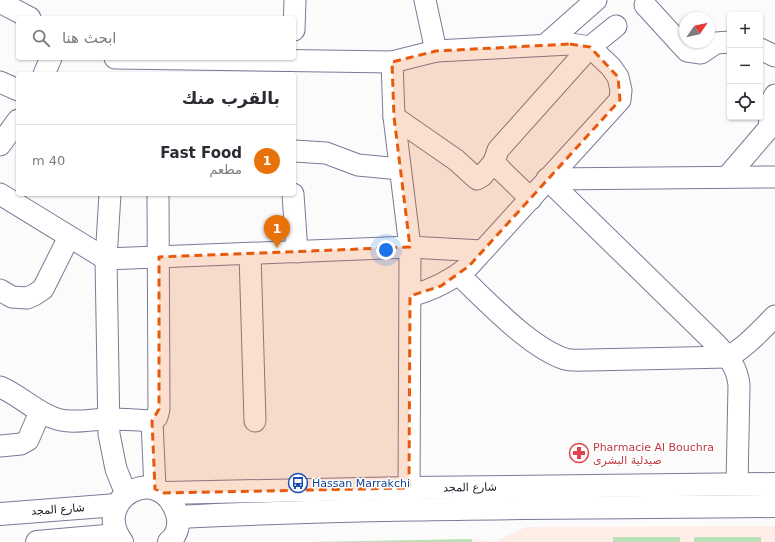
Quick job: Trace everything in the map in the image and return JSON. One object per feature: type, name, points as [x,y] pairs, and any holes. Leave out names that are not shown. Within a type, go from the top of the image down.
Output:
[{"type":"main road","name":"شارع المجد","points":[[0,514],[122,499],[135,489],[140,488],[160,491],[775,484]]},
{"type":"main road","points":[[160,491],[171,500],[175,506],[178,518],[177,529],[173,539],[169,542]]},
{"type":"main road","points":[[37,542],[119,539],[114,525],[114,515],[122,499]]},
{"type":"main road","name":"شارع المجد","points":[[178,518],[244,514],[409,510],[775,506]]},
{"type":"street","points":[[294,16],[295,0]]},
{"type":"street","points":[[425,0],[436,51]]},
{"type":"street","points":[[545,45],[596,0]]},
{"type":"street","points":[[0,2],[26,16]]},
{"type":"street","points":[[644,2],[687,51],[700,53],[716,43],[727,42]]},
{"type":"street","points":[[394,116],[456,160],[477,179],[482,176],[494,162],[498,150],[590,47],[616,26]]},
{"type":"street","points":[[115,64],[293,64],[392,62],[436,51],[570,44],[590,47],[611,67],[618,77],[621,90],[620,100],[469,266],[459,275],[441,286],[410,296]]},
{"type":"street","points":[[763,50],[775,56]]},
{"type":"street","points":[[45,72],[50,60]]},
{"type":"street","points":[[392,62],[394,116],[410,248],[409,510]]},
{"type":"street","points":[[0,82],[16,89]]},
{"type":"street","points":[[727,177],[769,128],[770,118],[768,108],[775,95]]},
{"type":"street","points":[[0,145],[16,123]]},
{"type":"street","points":[[296,151],[326,153],[358,165],[400,169]]},
{"type":"street","points":[[494,162],[530,199]]},
{"type":"street","points":[[547,179],[775,177]]},
{"type":"street","points":[[547,179],[716,344],[728,357],[738,373],[737,485]]},
{"type":"street","points":[[0,194],[106,259],[410,248],[482,251]]},
{"type":"street","points":[[110,196],[106,259],[109,434],[122,499]]},
{"type":"street","points":[[0,387],[8,390],[40,412],[56,419],[72,422],[109,419],[152,421],[157,416],[159,410],[158,196]]},
{"type":"street","points":[[293,196],[297,252]]},
{"type":"street","points":[[0,290],[12,297],[27,298],[34,296],[43,288],[69,237]]},
{"type":"street","points":[[250,254],[255,421]]},
{"type":"street","points":[[459,275],[519,330],[550,353],[567,360],[728,357],[749,342],[775,316]]},
{"type":"street","points":[[0,446],[21,444],[28,440],[40,412]]},
{"type":"street","points":[[152,421],[160,491]]},
{"type":"highlighted area","points":[[570,44],[590,47],[618,77],[620,100],[469,266],[441,286],[410,296],[409,488],[164,493],[155,489],[152,421],[159,409],[159,257],[410,247],[394,117],[392,62],[436,51]]},
{"type":"shaded area","points":[[775,526],[775,542],[494,542],[526,527]]},
{"type":"shaded area","points":[[472,539],[494,542],[313,542]]},
{"type":"green space","points":[[613,537],[680,537],[680,542],[613,542]]},
{"type":"green space","points":[[694,537],[761,537],[761,542],[694,542]]},
{"type":"green space","points":[[472,539],[472,542],[313,542]]},
{"type":"place","name":"Fast Food","points":[[277,248]]},
{"type":"place","name":"Pharmacie Al Bouchra صيدلية البشرى","points":[[579,453]]},
{"type":"place","name":"Hassan Marrakchi","points":[[298,483]]}]
